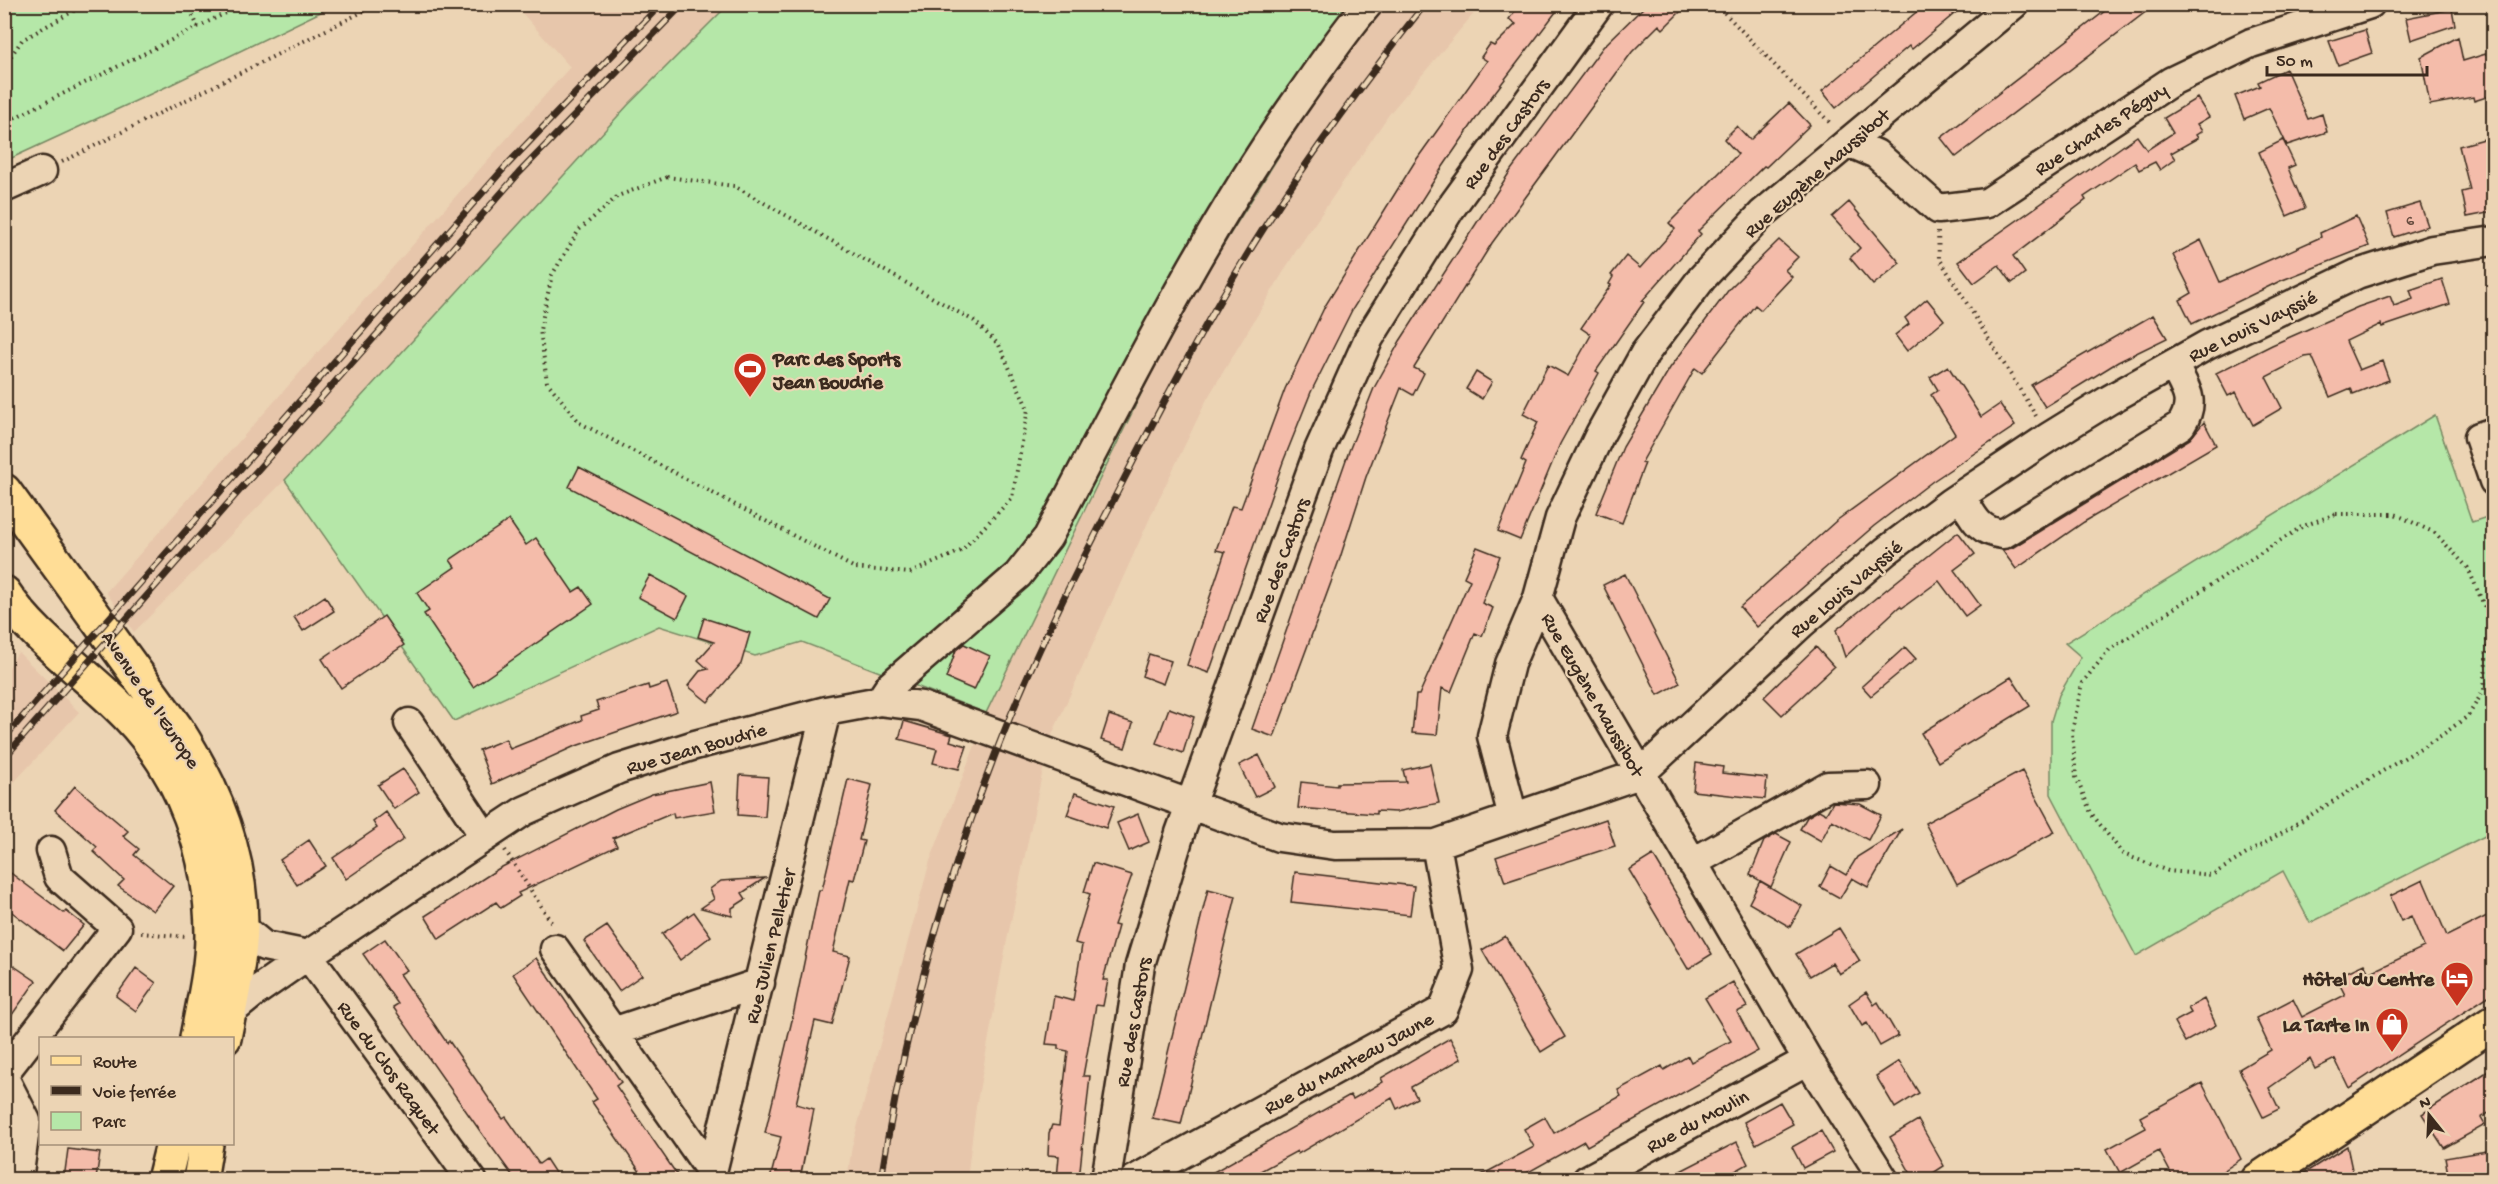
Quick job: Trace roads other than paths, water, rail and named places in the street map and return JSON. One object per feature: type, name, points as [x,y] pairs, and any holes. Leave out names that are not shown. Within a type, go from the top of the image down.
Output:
[{"type":"main road","name":"Avenue de l'Europe","points":[[4,491],[176,728],[197,763],[229,841],[236,870],[226,933],[197,1037]]},
{"type":"main road","name":"Avenue de l'Europe","points":[[4,593],[28,621],[127,714],[162,758],[189,812],[200,848],[211,912],[226,933],[226,1026]]},
{"type":"main road","points":[[2258,1179],[2493,1022]]},
{"type":"main road","points":[[164,1179],[172,1145]]},
{"type":"main road","points":[[200,1179],[206,1145]]},
{"type":"street","points":[[880,701],[890,686],[1017,574],[1048,537],[1176,292],[1209,234],[1272,136],[1350,25],[1368,4]]},
{"type":"street","name":"Rue des Castors","points":[[1106,1179],[1140,965],[1180,833],[1319,450],[1368,338],[1450,209],[1599,4]]},
{"type":"street","name":"Rue Eugène Maussibot","points":[[1884,1179],[1808,1060],[1538,598],[1560,518],[1600,434],[1645,353],[1702,278],[1762,214],[2014,4]]},
{"type":"street","name":"Rue Charles Péguy","points":[[1848,142],[1876,154],[1938,209],[1987,202],[2172,81],[2252,43],[2370,4]]},
{"type":"street","points":[[4,188],[42,171]]},
{"type":"street","name":"Rue Louis Vayssié","points":[[1191,807],[1279,837],[1335,845],[1436,844],[1641,774],[1802,623],[1886,551],[1960,496],[2049,437],[2173,364],[2235,331],[2357,274],[2432,250],[2493,241]]},
{"type":"street","points":[[1960,496],[1977,523],[1989,532],[2003,534],[2181,425],[2190,411],[2190,401],[2173,364]]},
{"type":"street","points":[[2493,432],[2479,437],[2493,481]]},
{"type":"street","points":[[1513,817],[1492,736],[1510,664],[1538,598]]},
{"type":"street","name":"Rue Jean Boudrie","points":[[226,1026],[255,992],[524,811],[619,769],[695,745],[826,711],[880,701],[932,710],[1191,807]]},
{"type":"street","name":"Rue Julien Pelletier","points":[[711,1177],[826,711]]},
{"type":"street","points":[[409,723],[489,834]]},
{"type":"street","points":[[1692,863],[1828,786],[1867,784]]},
{"type":"street","name":"Rue du Manteau Jaune","points":[[1134,1179],[1443,1010],[1459,970],[1436,844]]},
{"type":"street","points":[[18,1179],[26,1120],[4,1075],[117,928],[59,877],[51,851]]},
{"type":"street","points":[[226,933],[264,946],[308,955]]},
{"type":"street","points":[[555,949],[711,1177]]},
{"type":"street","name":"Rue du Clos Raquet","points":[[308,955],[472,1179]]},
{"type":"street","points":[[613,1032],[760,983]]},
{"type":"street","name":"Rue du Moulin","points":[[1587,1179],[1808,1060]]},
{"type":"railway","points":[[4,738],[506,166],[661,4]]},
{"type":"railway","points":[[4,758],[519,173],[683,4]]},
{"type":"railway","points":[[881,1180],[902,1066],[945,899],[1002,737],[1043,641],[1190,353],[1228,287],[1267,223],[1324,139],[1425,4]]},
{"type":"place","name":"Parc des Sports Jean Boudrie","points":[[750,398]]},
{"type":"place","name":"Hôtel du Centre","points":[[2457,1007]]},
{"type":"place","name":"La Tarte In","points":[[2392,1053]]}]
